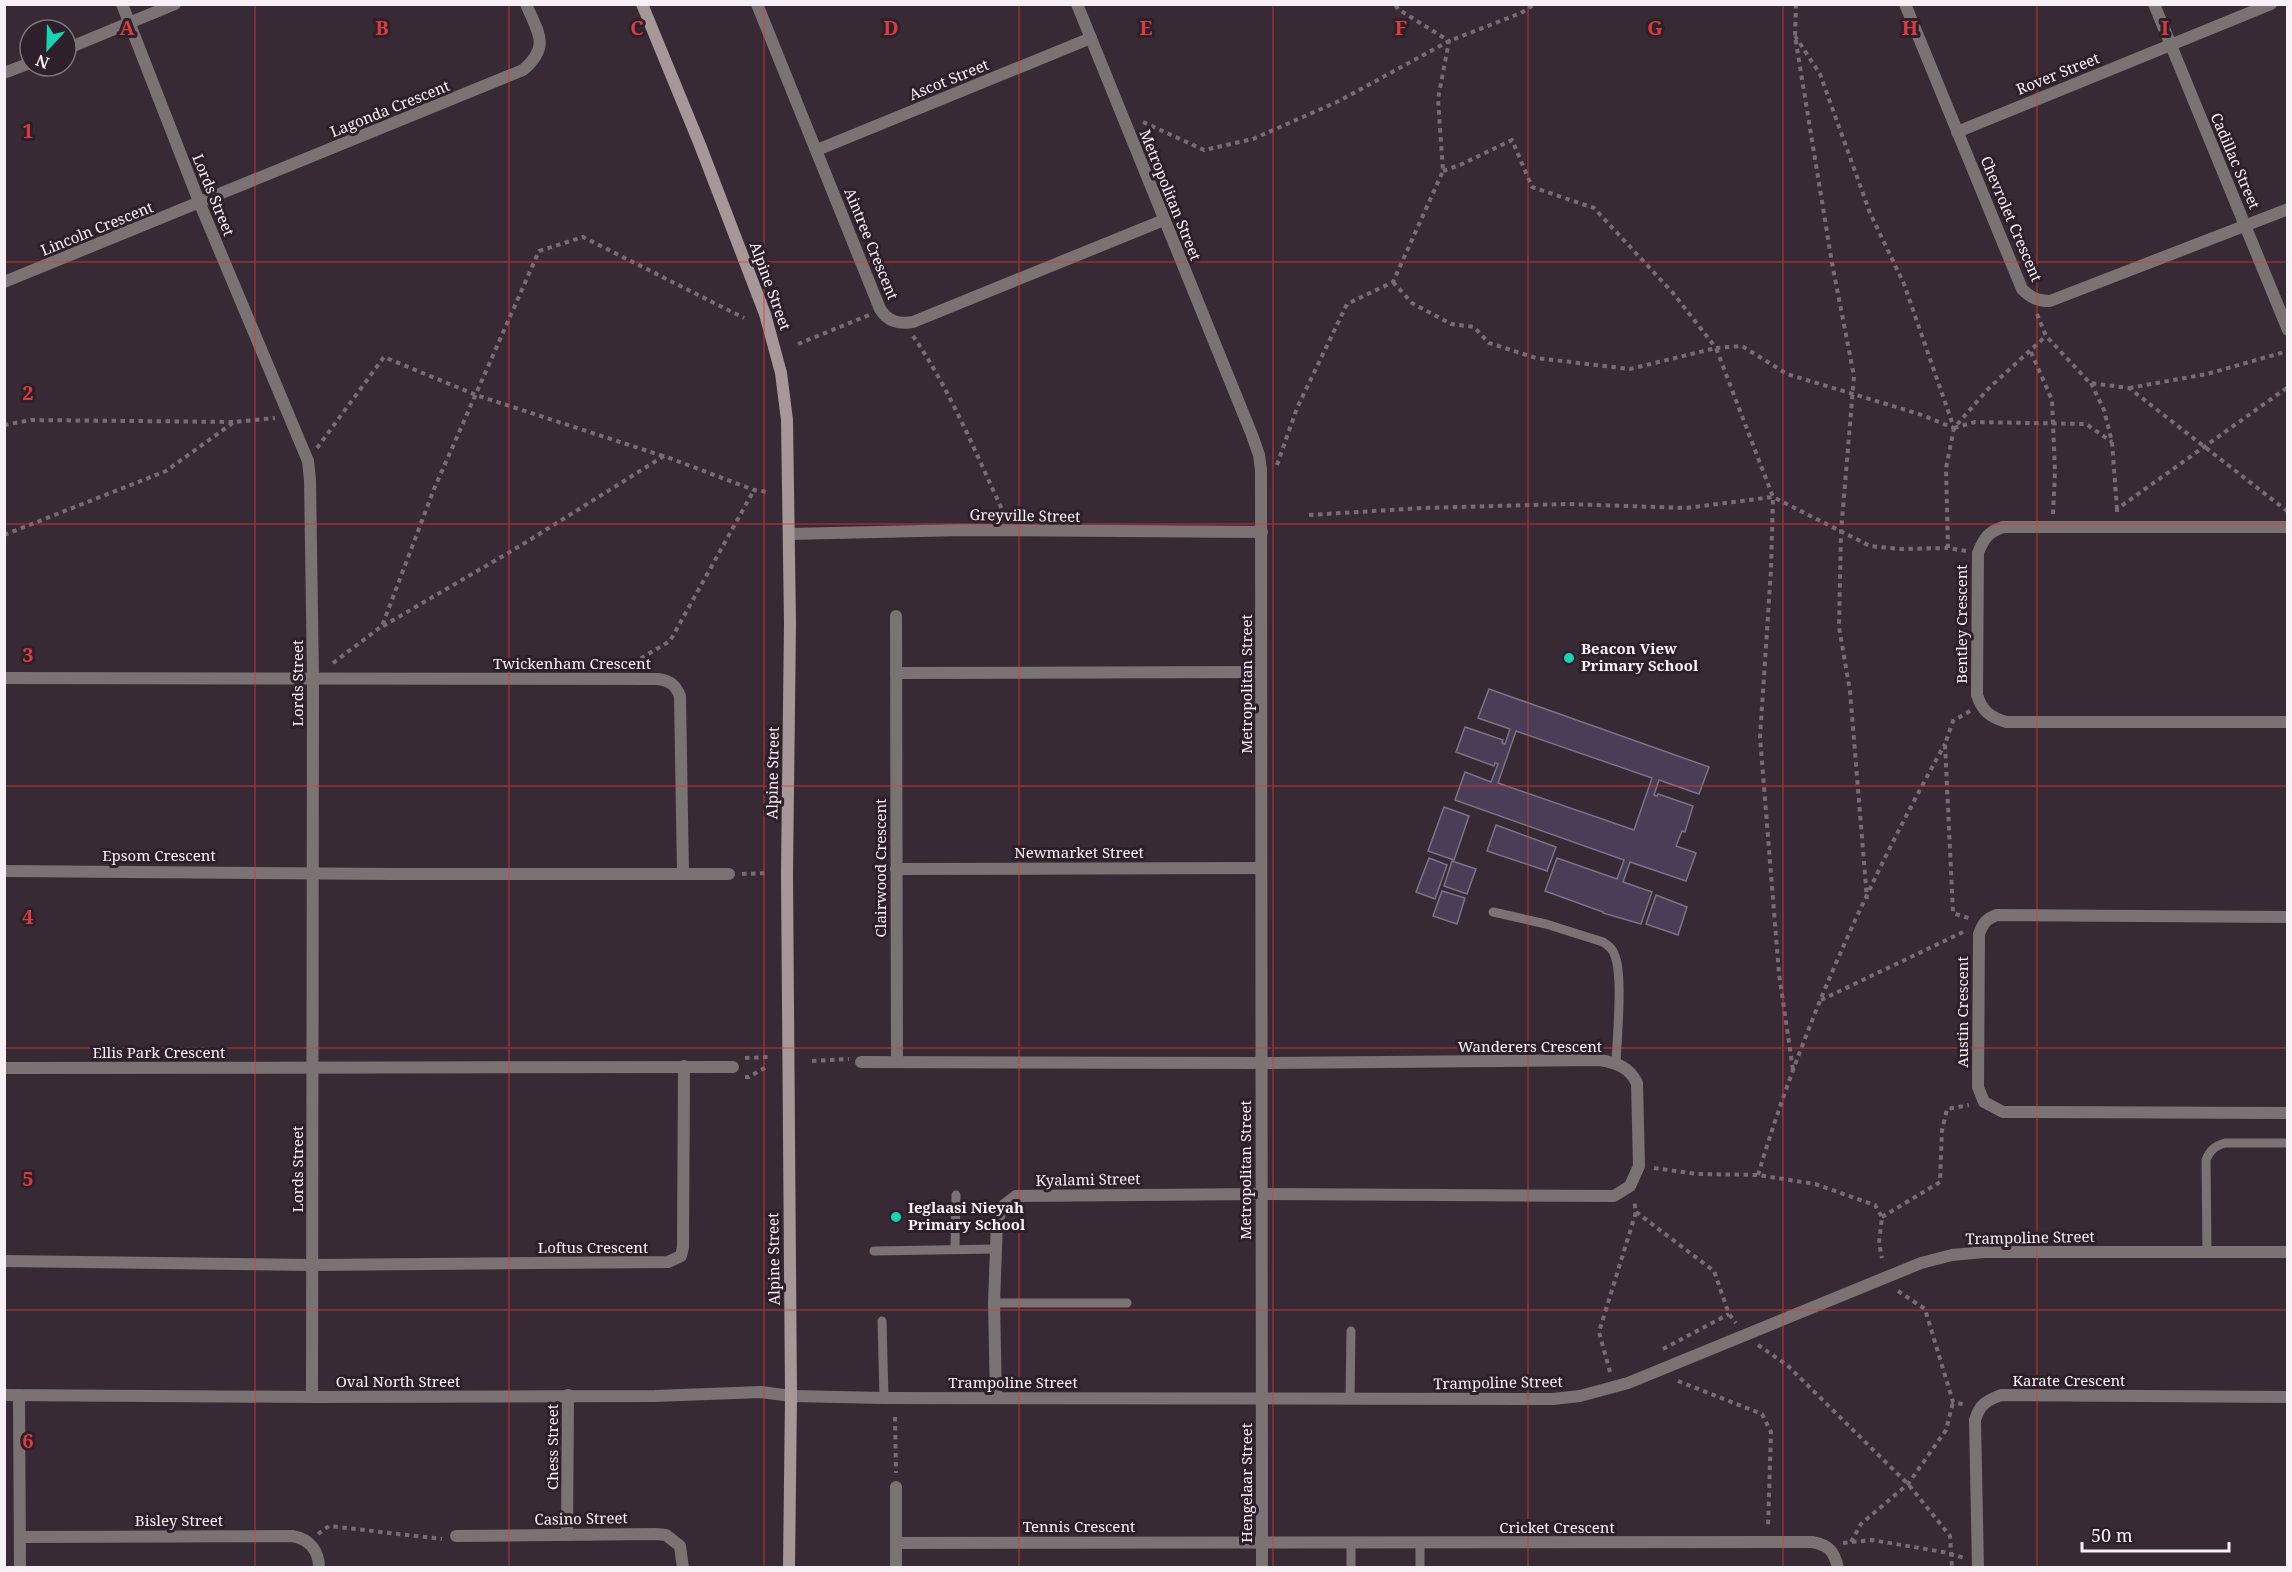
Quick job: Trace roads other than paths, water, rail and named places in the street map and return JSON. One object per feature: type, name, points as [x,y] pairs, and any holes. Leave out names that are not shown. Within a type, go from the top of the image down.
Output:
[{"type":"street","name":"Lords Street","points":[[122,4],[200,204],[308,461],[313,678],[312,1397]]},
{"type":"street","points":[[78,44],[175,4]]},
{"type":"street","name":"Lagonda Crescent","points":[[200,204],[523,70],[537,58],[540,40],[526,4]]},
{"type":"street","name":"Alpine Street","points":[[642,4],[761,303],[777,353],[787,420],[790,635],[787,874],[791,1396],[789,1568]]},
{"type":"street","name":"Aintree Crescent","points":[[757,4],[880,309],[889,320],[898,323],[913,322],[1164,220]]},
{"type":"street","name":"Metropolitan Street","points":[[1077,4],[1259,454],[1262,470],[1263,1399]]},
{"type":"street","name":"Chevrolet Crescent","points":[[1905,4],[2022,289],[2029,297],[2040,301],[2050,301],[2288,209]]},
{"type":"street","name":"Cadillac Street","points":[[2154,4],[2288,330]]},
{"type":"street","name":"Rover Street","points":[[1958,132],[2271,4]]},
{"type":"street","name":"Ascot Street","points":[[817,150],[1092,38]]},
{"type":"street","name":"Lincoln Crescent","points":[[4,282],[200,204]]},
{"type":"street","name":"Bentley Crescent","points":[[2287,527],[2003,526],[1984,536],[1978,553],[1977,695],[1980,705],[1990,717],[2006,722],[2288,722]]},
{"type":"street","name":"Greyville Street","points":[[789,534],[964,530],[1262,532]]},
{"type":"street","name":"Clairwood Crescent","points":[[896,616],[897,1062]]},
{"type":"street","points":[[896,673],[1261,672]]},
{"type":"street","points":[[4,678],[313,678]]},
{"type":"street","name":"Twickenham Crescent","points":[[313,678],[669,680],[676,687],[680,696],[683,874]]},
{"type":"street","name":"Newmarket Street","points":[[896,869],[1261,868]]},
{"type":"street","name":"Epsom Crescent","points":[[4,871],[313,872]]},
{"type":"street","points":[[313,872],[729,874]]},
{"type":"street","name":"Austin Crescent","points":[[2288,917],[1997,915],[1983,923],[1979,934],[1978,1087],[1984,1102],[2003,1112],[2288,1113]]},
{"type":"street","points":[[858,1060],[1261,1063]]},
{"type":"street","name":"Wanderers Crescent","points":[[1261,1063],[1600,1060],[1616,1063],[1632,1072],[1637,1083],[1639,1166],[1630,1186],[1614,1196],[1261,1194]]},
{"type":"street","name":"Loftus Crescent","points":[[313,1265],[650,1263],[676,1260],[681,1256],[683,1247],[684,1066]]},
{"type":"street","points":[[314,1068],[733,1067]]},
{"type":"street","name":"Ellis Park Crescent","points":[[4,1068],[314,1068]]},
{"type":"street","name":"Kyalami Street","points":[[996,1398],[994,1303],[997,1222],[1003,1206],[1016,1196],[1261,1194]]},
{"type":"street","name":"Trampoline Street","points":[[791,1396],[1553,1399],[1580,1396],[1650,1375],[1744,1334],[1921,1263],[1952,1255],[1984,1252],[2288,1252]]},
{"type":"street","points":[[4,1261],[313,1265]]},
{"type":"street","name":"Oval North Street","points":[[4,1395],[655,1396],[761,1392],[791,1396]]},
{"type":"street","points":[[19,1395],[20,1568]]},
{"type":"street","name":"Chess Street","points":[[567,1535],[568,1395]]},
{"type":"street","name":"Karate Crescent","points":[[1978,1564],[1975,1420],[1978,1408],[1986,1401],[2001,1395],[2288,1396]]},
{"type":"street","name":"Hengelaar Street","points":[[1262,1568],[1263,1399]]},
{"type":"street","points":[[896,1484],[896,1568]]},
{"type":"street","name":"Casino Street","points":[[452,1538],[625,1533],[666,1535],[680,1546],[682,1568]]},
{"type":"street","name":"Bisley Street","points":[[20,1537],[292,1536],[312,1545],[317,1554],[319,1568]]},
{"type":"street","name":"Cricket Crescent","points":[[1262,1543],[1812,1542],[1826,1545],[1835,1555],[1838,1568]]},
{"type":"street","name":"Tennis Crescent","points":[[896,1543],[1262,1543]]},
{"type":"lane","points":[[1493,912],[1546,924],[1603,942],[1611,948],[1616,956],[1618,971],[1616,1063]]},
{"type":"lane","points":[[2207,1252],[2206,1160],[2210,1152],[2216,1146],[2225,1143],[2288,1143]]},
{"type":"lane","points":[[955,1249],[957,1195]]},
{"type":"lane","points":[[874,1251],[996,1249]]},
{"type":"lane","points":[[994,1303],[1128,1303]]},
{"type":"lane","points":[[882,1321],[884,1398]]},
{"type":"lane","points":[[1350,1398],[1351,1331]]},
{"type":"lane","points":[[1351,1543],[1351,1568]]},
{"type":"lane","points":[[1420,1543],[1420,1568]]},
{"type":"place","name":"Beacon View Primary School","points":[[1569,658]]},
{"type":"place","name":"Ieglaasi Nieyah Primary School","points":[[896,1217]]}]
